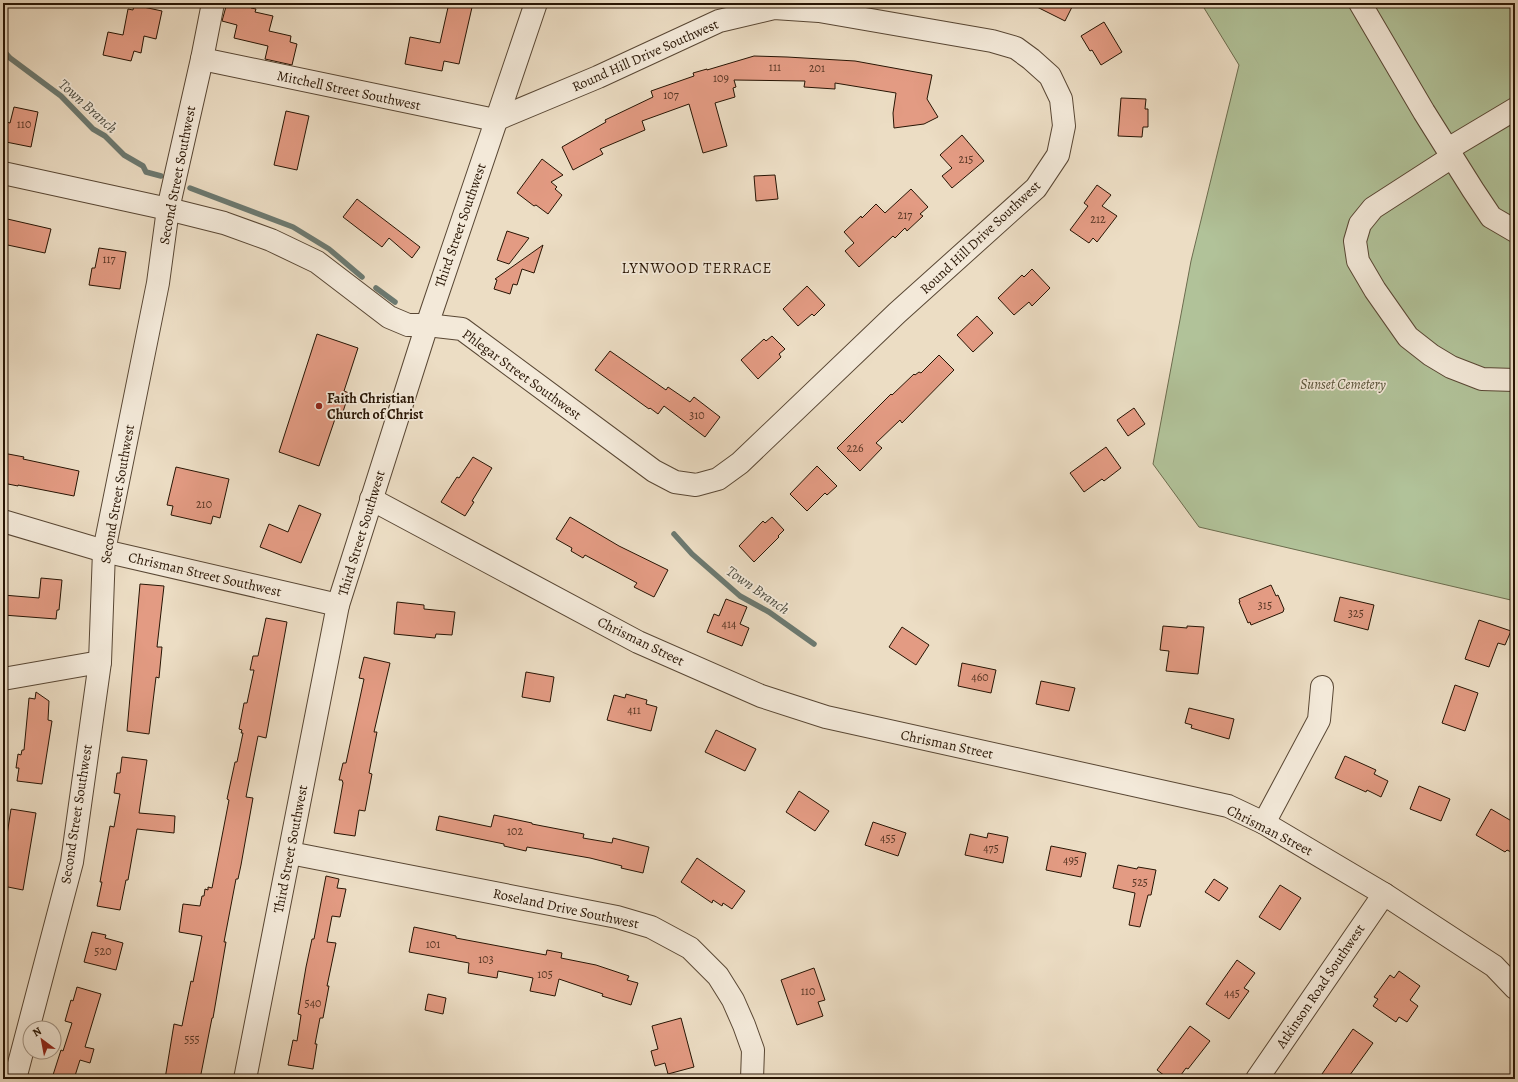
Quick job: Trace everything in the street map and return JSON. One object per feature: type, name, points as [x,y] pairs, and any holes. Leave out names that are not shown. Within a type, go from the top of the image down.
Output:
[{"type":"street","name":"Second Street Southwest","points":[[12,1071],[72,862],[100,662],[104,551],[158,283],[168,209],[202,59],[213,3]]},
{"type":"street","name":"Third Street Southwest","points":[[245,1079],[338,605],[427,325],[495,120],[536,3]]},
{"type":"street","points":[[1360,3],[1450,153],[1491,216],[1515,231]]},
{"type":"street","name":"Round Hill Drive Southwest","points":[[495,120],[598,77],[719,21],[774,8],[819,7],[992,41],[1016,48],[1050,76],[1061,99],[1064,126],[1058,156],[1036,188],[898,313],[740,463],[718,479],[696,485]]},
{"type":"street","name":"Mitchell Street Southwest","points":[[202,59],[495,120]]},
{"type":"street","points":[[1515,109],[1373,208],[1360,224],[1355,241],[1358,261],[1375,290],[1408,337],[1431,355],[1451,367],[1482,379],[1515,380]]},
{"type":"street","name":"Phlegar Street Southwest","points":[[3,173],[168,209],[224,223],[271,240],[316,262],[389,317],[408,325],[462,328],[654,470],[675,482],[696,485]]},
{"type":"street","name":"Chrisman Street","points":[[371,499],[638,642],[762,696],[826,718],[1228,806],[1264,823],[1384,894],[1494,966],[1515,988]]},
{"type":"street","name":"Chrisman Street Southwest","points":[[3,521],[104,551],[338,605]]},
{"type":"street","points":[[3,678],[100,662]]},
{"type":"street","points":[[1264,823],[1319,720],[1322,687]]},
{"type":"street","name":"Roseland Drive Southwest","points":[[290,853],[609,915],[651,927],[690,948],[718,976],[733,1000],[753,1050],[752,1079]]},
{"type":"street","name":"Atkinson Road Southwest","points":[[1257,1079],[1384,894]]},
{"type":"green space","name":"Sunset Cemetery","points":[[1201,3],[1515,3],[1515,601],[1199,527],[1153,464],[1191,261],[1239,65]]},
{"type":"building","points":[[227,3],[252,5],[251,8],[256,9],[255,12],[273,16],[269,31],[291,36],[290,42],[297,44],[292,65],[265,59],[268,46],[234,38],[237,25],[222,21]]},
{"type":"building","points":[[449,3],[473,3],[459,64],[444,61],[442,71],[405,64],[410,37],[440,43]]},
{"type":"building","points":[[1029,3],[1074,3],[1065,21]]},
{"type":"building","points":[[134,5],[162,11],[156,39],[144,36],[141,53],[134,51],[131,61],[103,55],[108,32],[123,35],[128,9],[133,10]]},
{"type":"building","points":[[1104,22],[1122,52],[1101,65],[1081,36]]},
{"type":"building","points":[[754,56],[855,61],[932,75],[927,99],[938,117],[924,124],[894,128],[893,113],[896,93],[835,83],[835,89],[804,87],[805,81],[734,80],[736,87],[733,88],[735,97],[715,103],[727,146],[703,153],[689,104],[642,121],[645,130],[600,149],[603,154],[573,170],[562,147],[606,122],[605,120],[653,97],[651,91],[694,76],[693,73]]},
{"type":"building","points":[[1121,98],[1146,99],[1145,109],[1148,109],[1148,127],[1143,127],[1142,137],[1118,136]]},
{"type":"building","points":[[14,107],[38,112],[31,147],[6,142],[7,136],[3,135],[3,121],[10,123]]},
{"type":"building","points":[[286,111],[309,116],[297,170],[274,165]]},
{"type":"building","points":[[962,135],[984,161],[952,188],[942,176],[952,168],[940,155]]},
{"type":"building","points":[[542,159],[563,175],[551,182],[557,187],[555,189],[562,195],[548,214],[536,205],[534,206],[517,193]]},
{"type":"building","points":[[775,175],[778,199],[756,201],[754,176]]},
{"type":"building","points":[[1097,185],[1111,195],[1102,206],[1117,216],[1097,242],[1093,238],[1089,243],[1070,230],[1088,206],[1084,203]]},
{"type":"building","points":[[911,189],[928,207],[920,214],[923,216],[907,231],[905,228],[895,238],[893,236],[859,267],[845,251],[854,243],[844,232],[861,216],[862,218],[876,204],[885,213]]},
{"type":"building","points":[[357,199],[420,247],[412,258],[389,238],[382,247],[343,217]]},
{"type":"building","points":[[3,218],[51,229],[45,253],[3,244]]},
{"type":"building","points":[[507,231],[529,238],[509,264],[497,260]]},
{"type":"building","points":[[543,245],[534,273],[522,269],[517,285],[513,284],[510,294],[494,289],[497,280],[495,279]]},
{"type":"building","points":[[99,248],[126,252],[120,289],[89,285],[92,268],[95,268]]},
{"type":"building","points":[[1032,269],[1050,288],[1032,306],[1029,302],[1014,315],[998,298],[1022,275],[1024,277]]},
{"type":"building","points":[[807,286],[825,305],[814,316],[812,314],[798,326],[783,309]]},
{"type":"building","points":[[977,316],[993,333],[973,352],[957,335]]},
{"type":"building","name":"Faith Christian Church of Christ","points":[[317,334],[358,348],[344,391],[349,393],[341,418],[336,416],[319,466],[279,452]]},
{"type":"building","points":[[772,336],[785,349],[779,354],[781,357],[758,379],[741,360],[764,339],[766,341]]},
{"type":"building","points":[[610,351],[666,390],[668,387],[690,402],[694,397],[720,417],[705,437],[664,406],[658,414],[650,408],[649,409],[595,370]]},
{"type":"building","points":[[939,355],[954,370],[902,423],[900,420],[876,443],[882,448],[860,471],[837,448],[891,394],[892,395],[914,374],[915,375],[919,372],[921,373]]},
{"type":"building","points":[[1134,408],[1145,424],[1128,436],[1117,420]]},
{"type":"building","points":[[1106,447],[1121,468],[1104,481],[1102,479],[1084,492],[1070,473]]},
{"type":"building","points":[[3,453],[24,457],[23,459],[79,471],[74,496],[3,483]]},
{"type":"building","points":[[473,457],[492,468],[472,501],[474,502],[465,516],[441,502],[457,477],[459,478]]},
{"type":"building","points":[[817,466],[837,486],[827,495],[825,493],[807,511],[790,494]]},
{"type":"building","points":[[176,467],[229,479],[220,518],[213,516],[211,524],[171,515],[173,506],[167,505]]},
{"type":"building","points":[[299,505],[321,514],[301,563],[260,547],[269,524],[288,532]]},
{"type":"building","points":[[570,517],[619,546],[668,570],[654,597],[634,587],[637,583],[585,555],[583,558],[571,551],[572,548],[556,539]]},
{"type":"building","points":[[772,517],[784,530],[754,562],[739,546],[763,521],[765,523]]},
{"type":"building","points":[[41,578],[62,580],[59,610],[57,610],[56,619],[3,615],[3,595],[39,598]]},
{"type":"building","points":[[140,584],[164,586],[157,647],[162,647],[159,678],[156,677],[149,734],[127,731]]},
{"type":"building","points":[[1271,585],[1276,596],[1278,595],[1284,609],[1283,612],[1251,625],[1250,622],[1248,623],[1239,599]]},
{"type":"building","points":[[1340,597],[1374,605],[1368,630],[1334,621]]},
{"type":"building","points":[[726,599],[747,607],[740,624],[749,628],[742,646],[707,632],[714,614],[719,616]]},
{"type":"building","points":[[397,602],[424,605],[424,609],[455,612],[452,635],[436,634],[435,638],[394,634]]},
{"type":"building","points":[[266,618],[287,622],[266,738],[258,736],[246,797],[253,798],[241,865],[238,879],[236,879],[224,942],[226,942],[213,1018],[200,1079],[165,1079],[174,1024],[182,1026],[202,936],[179,932],[183,904],[200,906],[205,889],[208,890],[208,887],[212,888],[229,800],[227,799],[243,733],[241,733],[242,730],[239,729],[244,703],[247,703],[254,670],[250,670],[253,656],[258,656]]},
{"type":"building","points":[[1479,620],[1511,631],[1505,645],[1498,643],[1489,667],[1465,659]]},
{"type":"building","points":[[1163,626],[1187,628],[1187,626],[1204,627],[1198,674],[1166,671],[1169,651],[1160,650]]},
{"type":"building","points":[[902,627],[929,645],[916,665],[889,647]]},
{"type":"building","points":[[364,657],[390,663],[374,732],[377,732],[369,773],[372,774],[365,811],[359,810],[355,836],[334,833],[343,783],[342,780],[339,780],[343,763],[346,763],[364,679],[359,678]]},
{"type":"building","points":[[962,663],[996,670],[991,693],[958,686]]},
{"type":"building","points":[[526,672],[554,677],[550,702],[522,697]]},
{"type":"building","points":[[1041,681],[1075,688],[1069,711],[1036,704]]},
{"type":"building","points":[[1455,685],[1478,693],[1465,731],[1442,723]]},
{"type":"building","points":[[36,692],[49,701],[48,720],[52,721],[42,784],[17,781],[19,768],[16,768],[18,754],[21,755],[22,750],[24,750],[29,698],[35,699]]},
{"type":"building","points":[[626,694],[647,700],[646,704],[657,707],[651,731],[607,720],[614,695],[625,698]]},
{"type":"building","points":[[1189,708],[1234,719],[1229,739],[1191,728],[1192,725],[1185,723]]},
{"type":"building","points":[[716,730],[756,749],[745,771],[705,752]]},
{"type":"building","points":[[1345,756],[1376,770],[1374,774],[1388,781],[1381,797],[1335,778]]},
{"type":"building","points":[[122,757],[147,760],[139,813],[175,816],[174,833],[137,829],[128,880],[126,880],[120,910],[97,906],[110,826],[114,827],[120,794],[114,793],[117,773],[120,773]]},
{"type":"building","points":[[1419,786],[1450,799],[1441,821],[1410,809]]},
{"type":"building","points":[[799,791],[829,811],[815,831],[786,812]]},
{"type":"building","points":[[11,809],[36,813],[23,890],[3,886],[3,861]]},
{"type":"building","points":[[1491,809],[1515,823],[1515,854],[1507,850],[1505,852],[1476,835]]},
{"type":"building","points":[[494,815],[584,834],[583,838],[612,843],[613,838],[649,847],[643,873],[590,858],[527,847],[526,851],[504,846],[504,844],[436,830],[439,816],[491,827]]},
{"type":"building","points":[[873,822],[906,833],[898,856],[865,845]]},
{"type":"building","points":[[988,833],[1008,837],[1003,863],[965,855],[970,834],[987,838]]},
{"type":"building","points":[[1051,846],[1086,853],[1081,877],[1046,870]]},
{"type":"building","points":[[697,858],[745,891],[732,909],[723,903],[722,906],[713,900],[712,903],[681,882]]},
{"type":"building","points":[[1118,865],[1137,869],[1138,867],[1156,870],[1151,895],[1148,895],[1140,927],[1129,925],[1135,893],[1113,888]]},
{"type":"building","points":[[326,876],[339,879],[337,888],[346,889],[340,917],[332,916],[327,942],[336,943],[327,986],[329,986],[323,1018],[320,1018],[315,1044],[317,1044],[313,1069],[288,1065],[293,1040],[297,1041],[301,1015],[298,1014],[306,967],[312,939],[314,939]]},
{"type":"building","points":[[1214,879],[1228,888],[1219,901],[1205,892]]},
{"type":"building","points":[[1280,885],[1301,898],[1280,930],[1259,917]]},
{"type":"building","points":[[414,927],[456,936],[456,938],[546,955],[547,950],[562,953],[561,958],[596,965],[629,976],[627,980],[638,983],[631,1005],[602,996],[603,994],[559,979],[555,996],[530,991],[533,978],[498,971],[497,978],[468,973],[469,963],[409,952]]},
{"type":"building","points":[[92,932],[106,935],[105,938],[123,943],[116,970],[84,962]]},
{"type":"building","points":[[1237,960],[1255,973],[1244,988],[1249,991],[1229,1019],[1206,1004]]},
{"type":"building","points":[[814,968],[825,1000],[818,1002],[823,1016],[797,1025],[781,980]]},
{"type":"building","points":[[1399,971],[1420,986],[1410,1000],[1418,1006],[1407,1022],[1399,1017],[1396,1022],[1373,1006],[1378,999],[1374,997],[1390,975],[1394,978]]},
{"type":"building","points":[[77,987],[101,994],[85,1047],[94,1049],[90,1063],[80,1060],[74,1079],[66,1079],[53,1075],[58,1060],[62,1060],[62,1050],[72,1023],[65,1021],[71,1000],[73,1001]]},
{"type":"building","points":[[428,994],[446,998],[443,1014],[425,1010]]},
{"type":"building","points":[[681,1018],[694,1067],[668,1074],[665,1063],[655,1066],[651,1051],[658,1049],[652,1026]]},
{"type":"building","points":[[1190,1026],[1210,1041],[1188,1069],[1186,1068],[1178,1079],[1169,1079],[1157,1070]]},
{"type":"building","points":[[1353,1029],[1373,1043],[1347,1079],[1329,1079],[1322,1074]]},
{"type":"waterway","name":"Town Branch","points":[[3,50],[10,58],[61,96],[93,129],[105,136],[124,155],[143,166],[146,172],[161,176]]},
{"type":"waterway","name":"Town Branch","points":[[190,188],[293,227],[329,249],[362,277]]},
{"type":"waterway","name":"Town Branch","points":[[376,288],[395,302]]},
{"type":"waterway","name":"Town Branch","points":[[674,534],[692,554],[740,596],[769,612],[814,644]]},
{"type":"place","name":"Faith Christian Church of Christ","points":[[319,406]]},
{"type":"district","name":"LYNWOOD TERRACE","points":[[697,268]]}]
